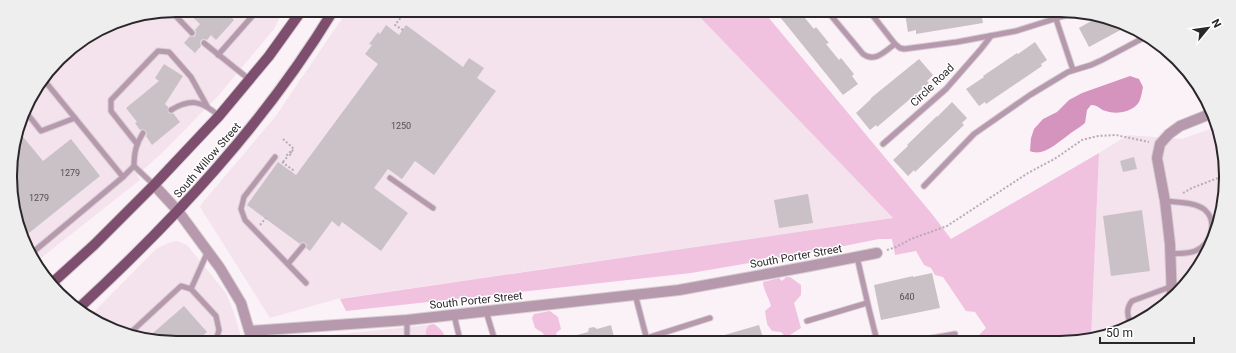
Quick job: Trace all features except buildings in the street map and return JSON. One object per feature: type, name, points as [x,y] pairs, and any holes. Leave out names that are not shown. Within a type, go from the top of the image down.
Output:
[{"type":"main road","name":"South Willow Street","points":[[56,280],[154,185],[219,116],[269,56],[297,17]]},
{"type":"main road","name":"South Willow Street","points":[[82,305],[178,211],[247,132],[298,65],[327,17]]},
{"type":"street","points":[[1171,290],[1170,254],[1165,200],[1157,158],[1160,144],[1169,134],[1180,126],[1207,115]]},
{"type":"street","name":"South Porter Street","points":[[154,185],[178,211],[208,250],[227,279],[241,303],[251,335],[407,320],[679,290],[877,253]]},
{"type":"lane","points":[[177,17],[192,33]]},
{"type":"lane","points":[[218,55],[251,17]]},
{"type":"lane","points":[[832,17],[867,57],[877,57],[895,44]]},
{"type":"lane","points":[[874,17],[895,44],[904,49],[1016,31],[1062,17]]},
{"type":"lane","points":[[1056,19],[1073,70]]},
{"type":"lane","name":"Circle Road","points":[[882,144],[946,89],[991,36]]},
{"type":"lane","points":[[924,186],[974,134],[1054,79],[1073,70],[1102,60],[1141,39]]},
{"type":"lane","points":[[204,43],[250,80]]},
{"type":"lane","points":[[137,144],[111,111],[110,100],[158,51],[169,52],[174,57],[191,77],[207,106]]},
{"type":"lane","points":[[47,84],[123,177]]},
{"type":"lane","points":[[170,110],[189,103],[199,103],[207,106],[219,116]]},
{"type":"lane","points":[[29,116],[41,131],[75,118]]},
{"type":"lane","points":[[35,251],[123,177],[134,166],[134,154],[143,133]]},
{"type":"lane","points":[[275,157],[244,197],[241,209],[245,220],[306,283]]},
{"type":"lane","points":[[134,166],[154,185]]},
{"type":"lane","points":[[390,178],[433,208]]},
{"type":"lane","points":[[1165,200],[1190,203],[1204,209],[1212,221],[1211,228]]},
{"type":"lane","points":[[288,264],[303,246]]},
{"type":"lane","points":[[1170,254],[1194,252],[1203,247]]},
{"type":"lane","points":[[191,289],[208,250]]},
{"type":"lane","points":[[857,257],[876,336]]},
{"type":"lane","points":[[133,330],[181,286],[191,289],[216,316],[219,330],[217,336]]},
{"type":"lane","points":[[1129,320],[1127,313],[1128,306],[1132,301],[1170,287]]},
{"type":"lane","points":[[635,294],[646,336]]},
{"type":"lane","points":[[807,321],[867,303]]},
{"type":"lane","points":[[486,311],[494,336]]},
{"type":"lane","points":[[454,315],[459,336]]},
{"type":"lane","points":[[656,336],[710,318]]},
{"type":"lane","points":[[407,320],[408,336]]},
{"type":"lane","points":[[944,336],[955,334]]},
{"type":"path","points":[[401,17],[395,25],[403,30]]},
{"type":"path","points":[[877,253],[896,248],[912,239],[947,226],[1028,173],[1056,158],[1082,140],[1098,136],[1116,135],[1160,144]]},
{"type":"path","points":[[283,139],[294,149],[287,155],[288,156],[283,162]]},
{"type":"path","points":[[275,157],[293,170],[292,172]]},
{"type":"path","points":[[1183,193],[1219,178]]},
{"type":"shaded area","points":[[166,17],[279,17],[274,29],[218,96],[161,154],[137,175],[140,180],[40,259],[29,238],[22,218],[17,187],[17,166],[25,125],[33,106],[50,79],[79,50],[106,33],[135,22]]},
{"type":"shaded area","points":[[343,17],[700,17],[893,218],[337,299],[270,318],[200,207],[275,117]]},
{"type":"shaded area","points":[[700,17],[768,17],[932,214],[951,239],[1099,153],[1091,333],[1070,336],[978,336],[986,328],[975,312],[966,311],[943,277],[935,275],[931,268],[924,265],[916,251],[895,255],[892,239],[879,239],[814,252],[691,273],[346,311],[340,299],[893,218]]},
{"type":"shaded area","points":[[1130,76],[1139,79],[1143,87],[1139,102],[1133,108],[1124,112],[1115,113],[1091,105],[1087,110],[1085,123],[1083,125],[1045,151],[1030,151],[1031,138],[1034,129],[1043,119],[1057,112],[1069,100],[1082,93]]},
{"type":"shaded area","points":[[1212,128],[1216,145],[1219,166],[1218,197],[1211,228],[1203,247],[1186,274],[1157,303],[1130,320],[1111,328],[1091,333],[1099,153],[1128,135],[1182,139]]},
{"type":"shaded area","points":[[177,241],[187,245],[226,293],[241,336],[156,335],[125,328],[93,313],[156,249],[168,243]]},
{"type":"shaded area","points":[[786,277],[790,277],[801,285],[801,295],[794,303],[801,328],[790,335],[784,335],[781,332],[772,331],[767,324],[765,311],[771,306],[763,282],[779,278],[782,281]]},
{"type":"shaded area","points":[[550,311],[558,317],[561,329],[556,333],[557,336],[544,336],[543,333],[535,328],[532,318],[534,314]]},
{"type":"shaded area","points":[[434,324],[439,327],[444,336],[426,336],[429,325]]},
{"type":"shaded area","points":[[429,325],[425,336],[321,336]]}]
